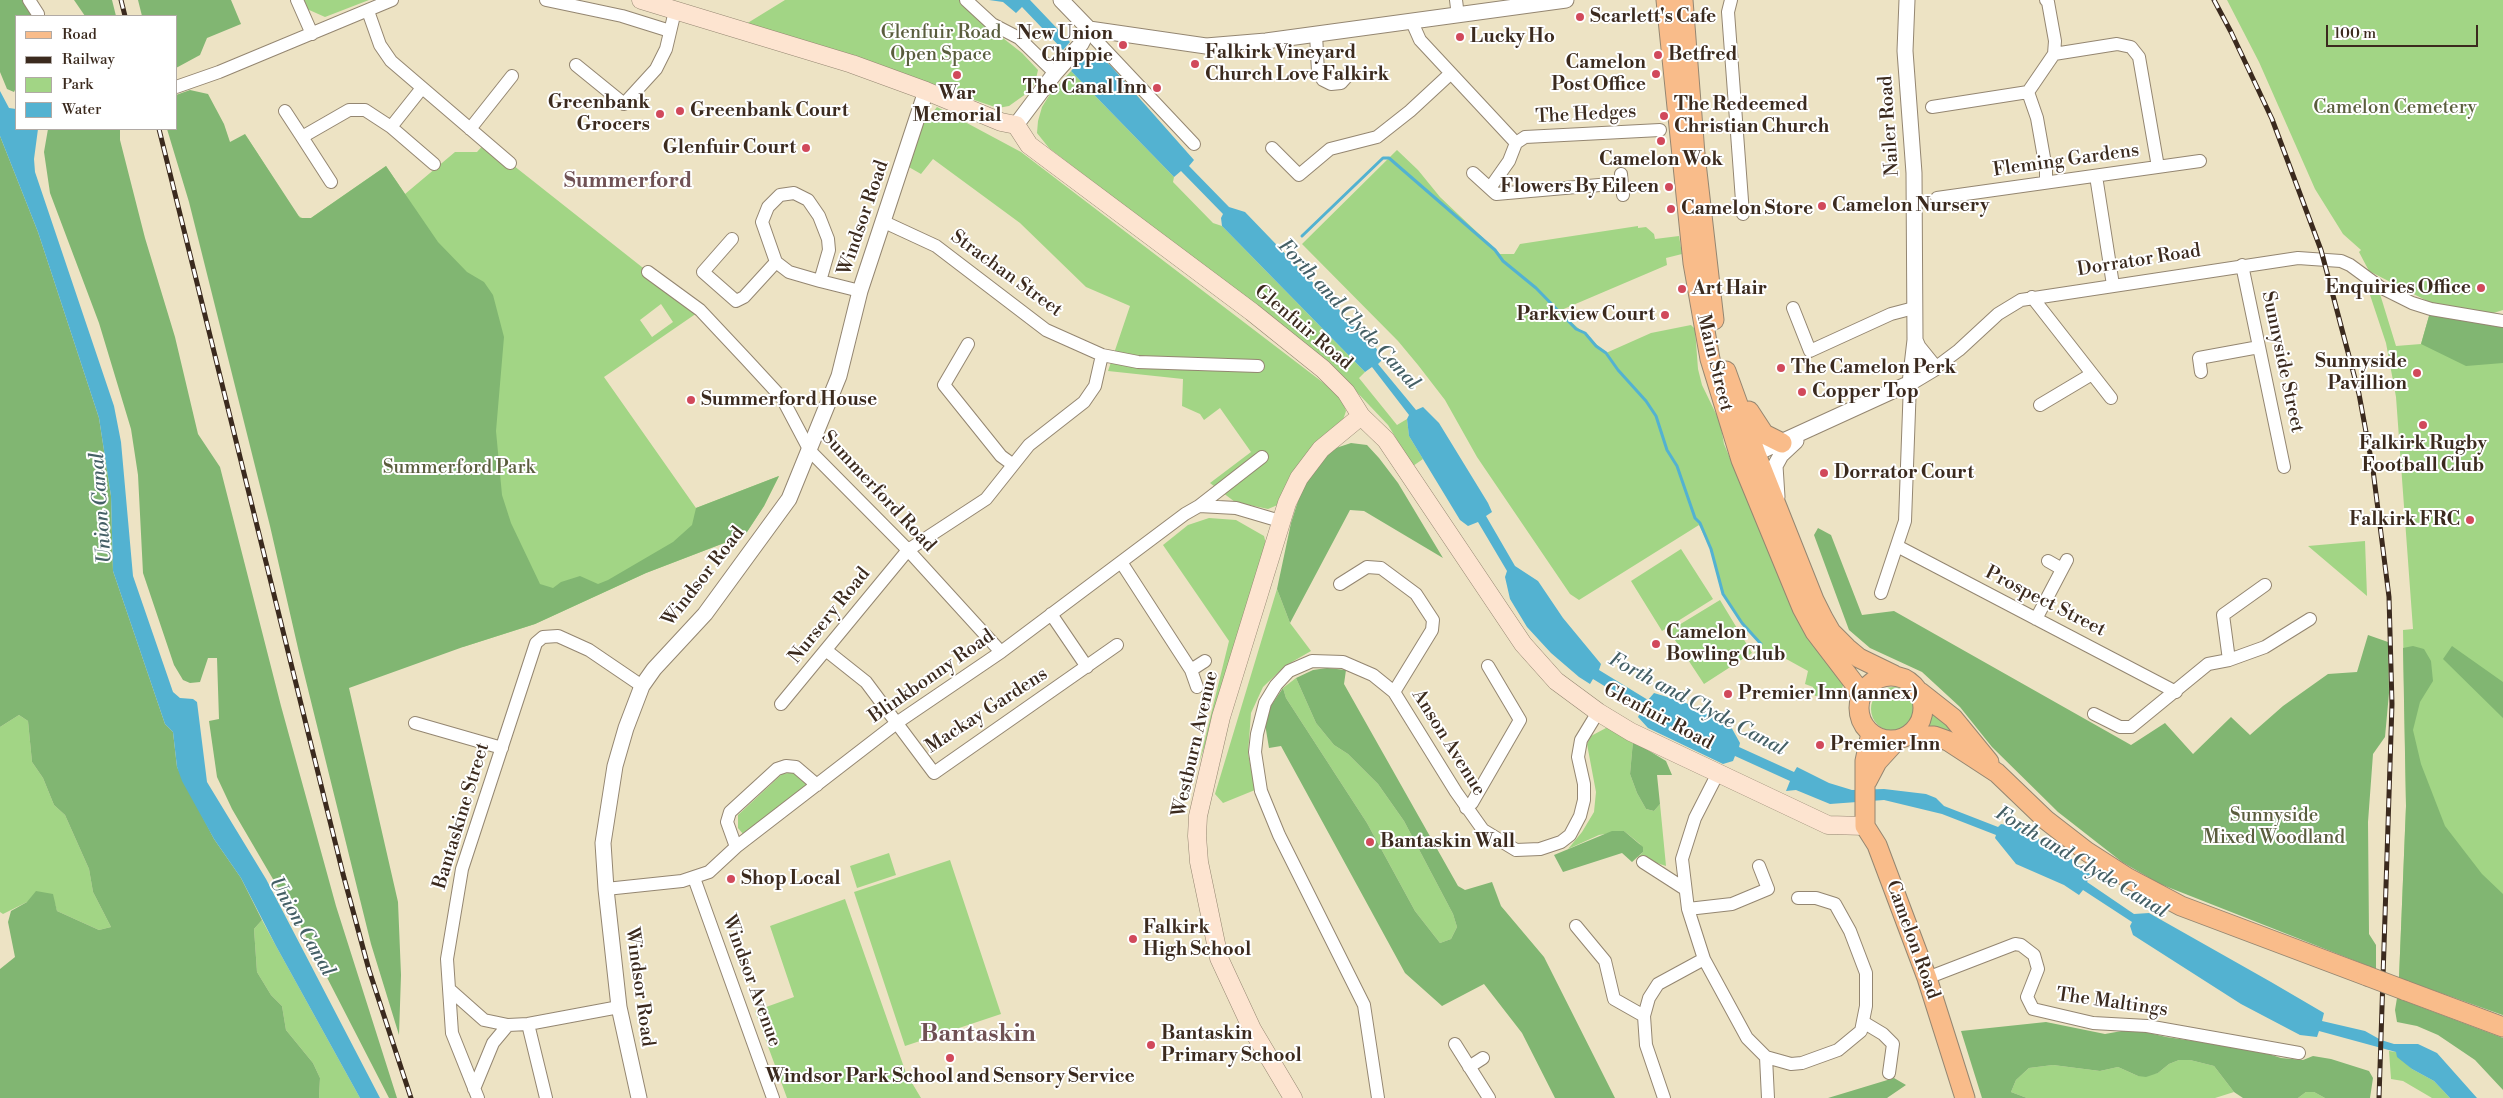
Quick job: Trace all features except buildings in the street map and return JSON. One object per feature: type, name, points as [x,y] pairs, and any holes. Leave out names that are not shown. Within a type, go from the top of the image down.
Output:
[{"type":"main road","points":[[641,0],[852,64],[926,91],[1001,122],[1016,125]]},
{"type":"main road","name":"Main Street","points":[[1666,0],[1697,293],[1710,359],[1749,457],[1808,621],[1857,687],[1860,697]]},
{"type":"main road","name":"Main Street","points":[[1683,0],[1706,260],[1714,318],[1749,457],[1779,510],[1814,600],[1831,632],[1859,658],[1894,676]]},
{"type":"main road","name":"Glenfuir Road","points":[[1016,125],[1029,145],[1252,312],[1323,369],[1346,392],[1361,416],[1386,440],[1523,644],[1556,681],[1598,712],[1631,732],[1828,825],[1864,826]]},
{"type":"main road","points":[[1726,368],[1756,426],[1768,437],[1782,443]]},
{"type":"main road","name":"Westburn Avenue","points":[[1293,1098],[1248,1023],[1219,958],[1203,886],[1197,836],[1198,816],[1221,717],[1280,521],[1293,490],[1306,467],[1321,449],[1361,416]]},
{"type":"main road","points":[[1997,773],[1948,741],[1934,736],[1881,739],[1870,733],[1860,718],[1860,697],[1866,687],[1874,680],[1883,676],[1904,678],[1913,684],[1959,725],[1997,773],[2046,820],[2086,851],[2128,878],[2182,906],[2503,1027]]},
{"type":"main road","points":[[1865,784],[1877,762],[1903,737],[1920,724],[1923,713],[1920,692]]},
{"type":"main road","points":[[1864,826],[1866,804],[1865,760],[1870,733]]},
{"type":"main road","name":"Camelon Road","points":[[1864,826],[1877,845],[1927,978],[1965,1098]]},
{"type":"street","points":[[29,0],[38,14]]},
{"type":"street","points":[[298,0],[312,34]]},
{"type":"street","points":[[178,86],[220,72],[392,0]]},
{"type":"street","points":[[546,0],[622,16],[670,31]]},
{"type":"street","points":[[966,0],[992,24],[1019,38],[1059,68]]},
{"type":"street","points":[[1061,0],[1194,144]]},
{"type":"street","points":[[1456,0],[1458,16]]},
{"type":"street","points":[[1089,29],[1206,46],[1266,41],[1566,0]]},
{"type":"street","points":[[1731,0],[1728,12],[1743,214]]},
{"type":"street","name":"Nailer Road","points":[[1907,0],[1905,51],[1914,173],[1915,340],[1910,383]]},
{"type":"street","points":[[1932,107],[2028,92],[2054,54],[2055,41],[2048,2],[2046,0]]},
{"type":"street","points":[[368,10],[380,46],[391,61],[510,163]]},
{"type":"street","points":[[576,66],[624,104],[656,69],[666,49],[675,11]]},
{"type":"street","points":[[1412,22],[1420,40],[1516,143],[1499,194]]},
{"type":"street","points":[[1016,125],[1059,68],[1081,44],[1089,29]]},
{"type":"street","points":[[1316,34],[1318,72],[1323,80],[1331,84],[1342,83],[1350,73]]},
{"type":"street","points":[[2054,54],[2117,44],[2131,47],[2138,57],[2158,167]]},
{"type":"street","points":[[1272,148],[1299,175],[1330,148],[1363,142],[1377,137],[1450,74]]},
{"type":"street","points":[[470,129],[512,76]]},
{"type":"street","points":[[391,127],[422,88]]},
{"type":"street","name":"Windsor Road","points":[[639,1098],[629,1060],[619,1007],[606,889],[603,843],[615,766],[642,686],[654,669],[705,614],[789,499],[839,376],[860,291],[882,221],[904,164],[926,91]]},
{"type":"street","points":[[2028,92],[2037,118],[2046,182]]},
{"type":"street","points":[[302,137],[349,110],[365,110],[391,127],[434,164]]},
{"type":"street","points":[[286,111],[331,182]]},
{"type":"street","name":"The Hedges","points":[[1516,143],[1525,138],[1660,130]]},
{"type":"street","name":"Fleming Gardens","points":[[1937,198],[2200,161]]},
{"type":"street","points":[[1473,173],[1499,194],[1622,184]]},
{"type":"street","points":[[2096,176],[2113,286]]},
{"type":"street","points":[[820,281],[829,250],[828,239],[819,216],[808,200],[794,193],[780,195],[768,207],[762,222],[776,262],[789,272],[820,281],[860,291]]},
{"type":"street","name":"Strachan Street","points":[[882,221],[936,246],[1046,330],[1102,355],[1138,362],[1258,366]]},
{"type":"street","points":[[732,239],[698,276],[736,301],[744,297],[776,262]]},
{"type":"street","name":"Dorrator Road","points":[[1749,457],[1910,383],[1935,368],[1959,350],[2010,305],[2032,297],[2298,258],[2340,261],[2350,265],[2380,287],[2412,303],[2431,309],[2503,321]]},
{"type":"street","name":"Sunnyside Street","points":[[2242,265],[2284,467]]},
{"type":"street","name":"Summerford Road","points":[[648,272],[700,310],[782,398],[810,451],[908,550],[1001,652]]},
{"type":"street","points":[[2032,297],[2111,398]]},
{"type":"street","points":[[1793,308],[1810,351],[1891,314],[1914,308]]},
{"type":"street","points":[[1915,340],[1918,347],[1935,368]]},
{"type":"street","points":[[968,344],[944,385],[1001,456],[1012,464]]},
{"type":"street","points":[[2202,372],[2199,358],[2259,346]]},
{"type":"street","name":"Nursery Road","points":[[781,704],[908,550],[986,499],[1029,445],[1084,402],[1095,386],[1102,355]]},
{"type":"street","points":[[2040,405],[2092,374]]},
{"type":"street","points":[[1881,593],[1905,521],[1910,383]]},
{"type":"street","name":"Dorrator Road","points":[[1779,510],[1776,466],[1781,455],[1806,432]]},
{"type":"street","name":"Blinkbonny Road","points":[[606,889],[694,878],[709,872],[736,847],[898,722],[1001,652],[1262,457]]},
{"type":"street","points":[[1198,506],[1236,508],[1280,521]]},
{"type":"street","name":"Prospect Street","points":[[1897,546],[2176,692]]},
{"type":"street","points":[[2036,619],[2065,565],[2048,561]]},
{"type":"street","points":[[1120,562],[1191,670],[1197,687]]},
{"type":"street","points":[[1340,584],[1367,567],[1381,568],[1416,594],[1433,620],[1432,630],[1394,692]]},
{"type":"street","points":[[2229,660],[2223,615],[2265,585]]},
{"type":"street","points":[[1051,614],[1086,667]]},
{"type":"street","points":[[2094,714],[2120,727],[2131,727],[2208,664],[2229,660],[2265,647],[2310,619]]},
{"type":"street","name":"Bantaskine Street","points":[[476,1094],[452,1033],[447,959],[462,870],[536,643],[543,637],[558,636],[589,650],[642,686]]},
{"type":"street","name":"Mackay Gardens","points":[[898,722],[934,773],[1117,646]]},
{"type":"street","points":[[826,651],[866,682],[898,722]]},
{"type":"street","name":"Anson Avenue","points":[[1378,1098],[1364,1005],[1279,835],[1261,791],[1255,752],[1264,703],[1282,677],[1301,664],[1322,660],[1342,662],[1373,675],[1394,692],[1466,808],[1483,830],[1516,850],[1540,849],[1561,842],[1570,835],[1580,816],[1584,800],[1584,784],[1578,757],[1581,740],[1598,712]]},
{"type":"street","points":[[1191,670],[1205,661]]},
{"type":"street","points":[[1466,808],[1472,803],[1520,720],[1488,666]]},
{"type":"street","points":[[415,723],[502,748]]},
{"type":"street","points":[[736,847],[726,822],[730,812],[777,769],[786,766],[796,767],[817,785]]},
{"type":"street","points":[[1718,773],[1695,818],[1682,859],[1688,909],[1704,959],[1747,1038],[1766,1057],[1791,1064],[1802,1063],[1838,1050],[1861,1031],[1866,1006],[1866,973],[1850,932],[1835,904],[1816,898],[1798,898]]},
{"type":"street","points":[[1643,862],[1685,889]]},
{"type":"street","points":[[1688,909],[1732,904],[1768,889],[1759,866]]},
{"type":"street","name":"Windsor Avenue","points":[[694,878],[773,1098]]},
{"type":"street","points":[[1576,926],[1606,961],[1614,999],[1644,1016]]},
{"type":"street","name":"The Maltings","points":[[1927,978],[2015,944],[2021,945],[2034,955],[2038,970],[2027,997],[2033,1009],[2093,1023],[2147,1026],[2299,1053]]},
{"type":"street","points":[[1664,1098],[1646,1045],[1644,1016],[1649,998],[1658,984],[1704,959]]},
{"type":"street","points":[[449,990],[484,1020],[508,1025],[528,1024],[619,1007]]},
{"type":"street","points":[[1862,1022],[1883,1034],[1893,1044],[1889,1072]]},
{"type":"street","points":[[528,1024],[546,1098]]},
{"type":"street","points":[[476,1094],[493,1043],[508,1025]]},
{"type":"street","points":[[1455,1044],[1489,1098]]},
{"type":"street","points":[[1766,1057],[1768,1098]]},
{"type":"street","points":[[1470,1067],[1483,1058]]},
{"type":"green space","points":[[0,0],[22,0],[32,15],[15,15],[14,92],[7,89],[0,72]]},
{"type":"green space","points":[[74,0],[112,0],[116,15],[84,15]]},
{"type":"green space","points":[[138,0],[231,0],[241,24],[207,38],[200,55],[178,67],[178,15],[142,15]]},
{"type":"green space","points":[[303,0],[369,0],[325,17],[307,9]]},
{"type":"green space","name":"Glenfuir Road Open Space","points":[[785,0],[960,0],[971,13],[1022,53],[1038,70],[1035,83],[1030,91],[1009,106],[998,108],[746,24]]},
{"type":"green space","name":"Camelon Cemetery","points":[[2227,0],[2503,0],[2503,310],[2487,315],[2435,305],[2369,271],[2359,252],[2361,250],[2343,234],[2315,189],[2259,62]]},
{"type":"green space","points":[[1071,71],[1174,177],[1173,182],[1213,223],[1222,226],[1365,372],[1359,378],[1397,425],[1407,419],[1409,436],[1423,459],[1413,466],[1388,425],[1333,367],[1049,148],[1037,133],[1042,107],[1050,94]]},
{"type":"green space","name":"Summerford Park","points":[[190,90],[208,94],[224,124],[230,142],[245,134],[300,218],[311,218],[386,166],[438,242],[467,272],[484,282],[493,295],[504,337],[496,431],[502,495],[511,523],[540,584],[553,588],[561,582],[580,576],[598,584],[608,580],[673,542],[692,525],[696,508],[779,476],[764,506],[745,535],[646,573],[535,624],[463,647],[349,688],[398,902],[401,975],[399,1035],[371,944],[189,202],[167,130],[178,130],[178,94]]},
{"type":"green space","points":[[937,107],[1021,152],[1338,394],[1346,411],[1343,420],[1280,504],[1268,509],[1235,502],[1210,483],[1251,452],[1220,408],[1204,420],[1200,414],[1182,406],[1183,379],[1108,371],[1130,306],[1086,287],[1020,223],[933,159],[921,174],[907,166],[921,127]]},
{"type":"green space","points":[[48,130],[120,130],[120,140],[145,238],[175,337],[198,434],[220,467],[281,706],[336,906],[397,1098],[389,1098],[301,927],[232,809],[217,777],[209,721],[219,719],[217,658],[208,658],[200,682],[190,683],[183,680],[174,665],[143,573],[138,475],[131,429],[99,323],[50,193],[44,152]]},
{"type":"green space","name":"Summerford Park","points":[[245,134],[297,215],[304,219],[311,218],[386,166],[405,194],[455,152],[477,152],[485,143],[697,313],[604,377],[696,508],[779,476],[764,506],[745,535],[646,573],[535,624],[463,647]],"holes":[[[661,304],[673,322],[652,337],[640,320]]]},
{"type":"green space","points":[[0,136],[38,232],[99,418],[111,496],[113,571],[165,724],[173,732],[177,767],[214,839],[241,878],[262,920],[254,929],[257,972],[271,995],[282,1006],[286,1030],[313,1063],[320,1078],[319,1098],[0,1098],[0,969],[15,957],[8,922],[11,911],[27,902],[36,891],[53,894],[57,911],[99,930],[111,927],[93,892],[89,869],[65,815],[54,805],[43,778],[32,762],[28,721],[19,715],[0,727]]},
{"type":"green space","points":[[1397,150],[1418,170],[1440,197],[1500,254],[1514,254],[1520,244],[1638,226],[1638,228],[1646,227],[1654,234],[1655,239],[1679,236],[1682,254],[1666,258],[1667,265],[1559,311],[1606,353],[1651,333],[1691,325],[1695,329],[1698,369],[1702,385],[1720,422],[1724,444],[1786,590],[1844,684],[1840,692],[1832,695],[1815,696],[1813,687],[1805,684],[1808,671],[1779,655],[1776,658],[1770,656],[1762,659],[1754,652],[1761,644],[1742,623],[1723,594],[1711,549],[1699,525],[1579,600],[1570,594],[1477,457],[1445,400],[1398,341],[1302,244]]},
{"type":"green space","points":[[2380,294],[2396,346],[2421,344],[2431,309],[2503,321],[2503,1015],[2399,978],[2406,806],[2403,630],[2413,629],[2396,397],[2386,343],[2370,295]]},
{"type":"green space","points":[[2431,309],[2503,321],[2503,363],[2466,366],[2421,344]]},
{"type":"green space","points":[[1351,443],[1367,445],[1379,458],[1398,483],[1443,558],[1364,511],[1350,510],[1290,623],[1277,589],[1291,523],[1304,482],[1333,449]]},
{"type":"green space","points":[[1209,518],[1236,520],[1264,536],[1266,544],[1240,638],[1199,763],[1229,641],[1163,545],[1188,525]]},
{"type":"green space","name":"Sunnyside Mixed Woodland","points":[[1818,528],[1831,535],[1862,615],[1894,611],[2131,745],[2165,723],[2193,754],[2231,717],[2250,735],[2283,706],[2328,674],[2357,672],[2368,635],[2388,642],[2389,693],[2385,737],[2373,754],[2368,822],[2369,934],[2376,945],[2376,969],[2160,884],[2122,862],[2058,812],[1992,747],[1960,707],[1922,672],[1870,648],[1849,630],[1814,535]]},
{"type":"green space","points":[[2365,541],[2367,596],[2308,546]]},
{"type":"green space","points":[[1681,549],[1713,599],[1662,631],[1631,581]]},
{"type":"green space","points":[[1277,589],[1290,623],[1311,651],[1285,666],[1263,687],[1251,713],[1248,753],[1255,790],[1223,803],[1215,794]]},
{"type":"green space","points":[[1720,600],[1752,653],[1704,684],[1669,631]]},
{"type":"green space","points":[[2413,646],[2424,649],[2431,661],[2433,681],[2420,702],[2413,730],[2421,764],[2445,826],[2482,874],[2503,894],[2503,1015],[2399,978],[2406,806],[2403,648]]},
{"type":"green space","points":[[2452,646],[2503,682],[2503,718],[2443,659]]},
{"type":"green space","points":[[1327,668],[1346,670],[1344,684],[1458,886],[1465,890],[1492,882],[1501,906],[1544,957],[1615,1098],[1555,1098],[1522,1033],[1484,984],[1442,1006],[1405,973],[1281,746],[1269,748],[1265,724],[1266,713],[1283,688],[1286,698],[1367,823],[1415,911],[1440,943],[1451,939],[1457,927],[1453,914],[1404,821],[1378,784],[1348,754],[1334,745],[1316,723],[1296,678],[1313,670]]},
{"type":"green space","points":[[1296,678],[1316,723],[1334,745],[1348,754],[1378,784],[1404,821],[1453,914],[1457,927],[1451,939],[1440,943],[1415,911],[1367,823],[1286,698],[1283,688]]},
{"type":"green space","points":[[1897,687],[1909,693],[1914,700],[1914,718],[1909,725],[1902,730],[1889,731],[1881,728],[1874,721],[1871,705],[1874,697],[1881,690]]},
{"type":"green space","points":[[1929,710],[1941,716],[1971,746],[1924,728]]},
{"type":"green space","points":[[19,715],[28,721],[32,762],[43,778],[54,805],[65,815],[89,869],[93,892],[111,927],[99,930],[57,911],[55,904],[27,902],[3,914],[0,912],[0,727]]},
{"type":"green space","points":[[1606,728],[1613,728],[1633,741],[1630,774],[1637,793],[1646,809],[1654,811],[1660,804],[1666,866],[1638,857],[1643,852],[1640,844],[1624,831],[1599,835],[1568,849],[1582,832],[1594,812],[1596,792],[1587,744],[1591,736]]},
{"type":"green space","points":[[1633,741],[1666,761],[1672,775],[1657,775],[1660,804],[1654,811],[1646,809],[1637,793],[1630,774]]},
{"type":"green space","points":[[795,772],[809,785],[743,834],[738,828],[738,815],[782,774]]},
{"type":"green space","points":[[1612,831],[1624,831],[1643,847],[1643,852],[1632,862],[1622,853],[1563,872],[1554,855]]},
{"type":"green space","points":[[889,853],[896,875],[857,888],[850,866]]},
{"type":"green space","points":[[950,860],[1001,1014],[905,1046],[854,892]]},
{"type":"green space","points":[[845,899],[906,1073],[921,1098],[787,1098],[755,1011],[794,997],[770,926]]},
{"type":"green space","points":[[262,920],[360,1098],[319,1098],[320,1078],[313,1063],[286,1030],[282,1006],[271,995],[257,972],[254,929]]},
{"type":"green space","points":[[2397,998],[2503,1038],[2503,1090],[2475,1060],[2438,1035],[2417,1026],[2397,1022],[2395,1010]]},
{"type":"green space","points":[[2046,1022],[2105,1034],[2133,1029],[2166,1037],[2256,1050],[2281,1058],[2303,1060],[2313,1056],[2331,1059],[2369,1071],[2373,1078],[2370,1098],[2325,1098],[2314,1092],[2306,1092],[2298,1098],[2243,1098],[2234,1092],[2214,1066],[2190,1060],[2179,1060],[2169,1064],[2158,1073],[2146,1077],[2138,1076],[2118,1067],[2100,1071],[2053,1065],[2029,1068],[2016,1080],[2011,1092],[2027,1098],[1982,1098],[1961,1031]]},
{"type":"green space","points":[[2389,1051],[2396,1052],[2412,1069],[2434,1081],[2450,1098],[2432,1098],[2403,1081],[2391,1079]]},
{"type":"green space","points":[[2179,1060],[2190,1060],[2214,1066],[2234,1092],[2215,1098],[2027,1098],[2011,1092],[2016,1080],[2029,1068],[2053,1065],[2100,1071],[2118,1067],[2138,1076],[2158,1073],[2169,1064]]},
{"type":"green space","points":[[1894,1078],[1906,1085],[1887,1098],[1828,1098]]},
{"type":"green space","points":[[2306,1092],[2314,1092],[2325,1098],[2298,1098]]},
{"type":"water","points":[[989,0],[1030,0],[1070,42],[1063,50],[1022,7],[1016,13],[1003,2]]},
{"type":"water","points":[[1090,50],[1110,65],[1194,160],[1189,166],[1229,207],[1245,212],[1375,347],[1384,358],[1378,364],[1416,410],[1423,407],[1439,423],[1488,503],[1492,512],[1486,516],[1515,566],[1538,581],[1563,618],[1601,664],[1599,670],[1648,700],[1654,693],[1684,702],[1730,725],[1740,743],[1739,747],[1794,772],[1797,767],[1829,783],[1852,790],[1884,789],[1926,794],[1936,798],[1944,806],[1998,827],[2001,824],[2021,828],[2075,861],[2091,875],[2087,882],[2134,914],[2149,913],[2271,982],[2324,1013],[2322,1021],[2365,1031],[2381,1040],[2394,1044],[2418,1044],[2437,1053],[2477,1098],[2450,1098],[2434,1081],[2412,1069],[2397,1057],[2396,1052],[2319,1031],[2317,1037],[2300,1035],[2241,1004],[2133,935],[2130,926],[2132,922],[2083,890],[2079,895],[2064,885],[2016,864],[1995,838],[1996,835],[1942,814],[1884,800],[1830,804],[1796,790],[1786,791],[1790,781],[1735,756],[1733,761],[1723,764],[1648,728],[1638,717],[1642,709],[1593,679],[1590,684],[1579,677],[1551,653],[1527,627],[1510,599],[1505,577],[1507,571],[1478,522],[1468,526],[1460,520],[1409,436],[1407,419],[1409,415],[1372,367],[1365,372],[1222,226],[1221,218],[1223,214],[1181,171],[1174,177],[1071,71]]},
{"type":"water","points":[[0,91],[9,108],[15,109],[15,130],[38,130],[34,159],[35,172],[114,406],[121,442],[133,576],[173,692],[180,698],[193,699],[197,702],[207,782],[266,879],[380,1098],[360,1098],[276,946],[241,878],[214,839],[182,781],[177,767],[173,732],[165,724],[113,571],[111,496],[99,418],[38,232],[0,136]]},
{"type":"waterway","name":"Forth and Clyde Canal","points":[[1302,236],[1383,158],[1389,158],[1495,250],[1503,261],[1536,288],[1576,329],[1585,333],[1596,346],[1606,353],[1618,370],[1646,401],[1656,416],[1667,450],[1677,466],[1695,518],[1700,523],[1711,549],[1723,594],[1742,623],[1761,644]]},
{"type":"railway","points":[[121,0],[125,15]]},
{"type":"railway","points":[[2214,0],[2272,119],[2321,250],[2359,394],[2373,470],[2389,597],[2392,704],[2379,1098]]},
{"type":"railway","points":[[159,130],[343,874],[369,970],[411,1098]]},
{"type":"place","name":"Scarlett's Cafe","points":[[1580,17]]},
{"type":"place","name":"Lucky Ho","points":[[1460,37]]},
{"type":"place","name":"New Union Chippie","points":[[1123,45]]},
{"type":"place","name":"Betfred","points":[[1658,55]]},
{"type":"place","name":"Falkirk Vineyard Church Love Falkirk","points":[[1195,64]]},
{"type":"place","name":"Camelon Post Office","points":[[1656,74]]},
{"type":"place","name":"War Memorial","points":[[957,75]]},
{"type":"place","name":"The Canal Inn","points":[[1157,88]]},
{"type":"place","name":"Greenbank Court","points":[[680,111]]},
{"type":"place","name":"Greenbank Grocers","points":[[660,114]]},
{"type":"place","name":"The Redeemed Christian Church","points":[[1664,116]]},
{"type":"place","name":"Camelon Wok","points":[[1661,141]]},
{"type":"place","name":"Glenfuir Court","points":[[806,148]]},
{"type":"place","name":"Flowers By Eileen","points":[[1669,187]]},
{"type":"place","name":"Camelon Nursery","points":[[1822,206]]},
{"type":"place","name":"Camelon Store","points":[[1671,209]]},
{"type":"place","name":"Enquiries Office","points":[[2481,288]]},
{"type":"place","name":"Art Hair","points":[[1682,289]]},
{"type":"place","name":"Parkview Court","points":[[1665,315]]},
{"type":"place","name":"The Camelon Perk","points":[[1781,368]]},
{"type":"place","name":"Sunnyside Pavillion","points":[[2417,373]]},
{"type":"place","name":"Copper Top","points":[[1802,392]]},
{"type":"place","name":"Summerford House","points":[[691,400]]},
{"type":"place","name":"Falkirk Rugby Football Club","points":[[2423,425]]},
{"type":"place","name":"Dorrator Court","points":[[1824,473]]},
{"type":"place","name":"Falkirk FRC","points":[[2470,520]]},
{"type":"place","name":"Camelon Bowling Club","points":[[1656,644]]},
{"type":"place","name":"Premier Inn (annex)","points":[[1728,694]]},
{"type":"place","name":"Premier Inn","points":[[1820,745]]},
{"type":"place","name":"Bantaskin Wall","points":[[1370,842]]},
{"type":"place","name":"Shop Local","points":[[731,879]]},
{"type":"place","name":"Falkirk High School","points":[[1133,939]]},
{"type":"place","name":"Bantaskin Primary School","points":[[1151,1045]]},
{"type":"place","name":"Windsor Park School and Sensory Service","points":[[950,1058]]},
{"type":"district","name":"Summerford","points":[[628,182]]},
{"type":"district","name":"Bantaskin","points":[[978,1035]]},
{"type":"water label","name":"Union Canal","points":[[102,508]]},
{"type":"water label","name":"Union Canal","points":[[301,927]]}]
